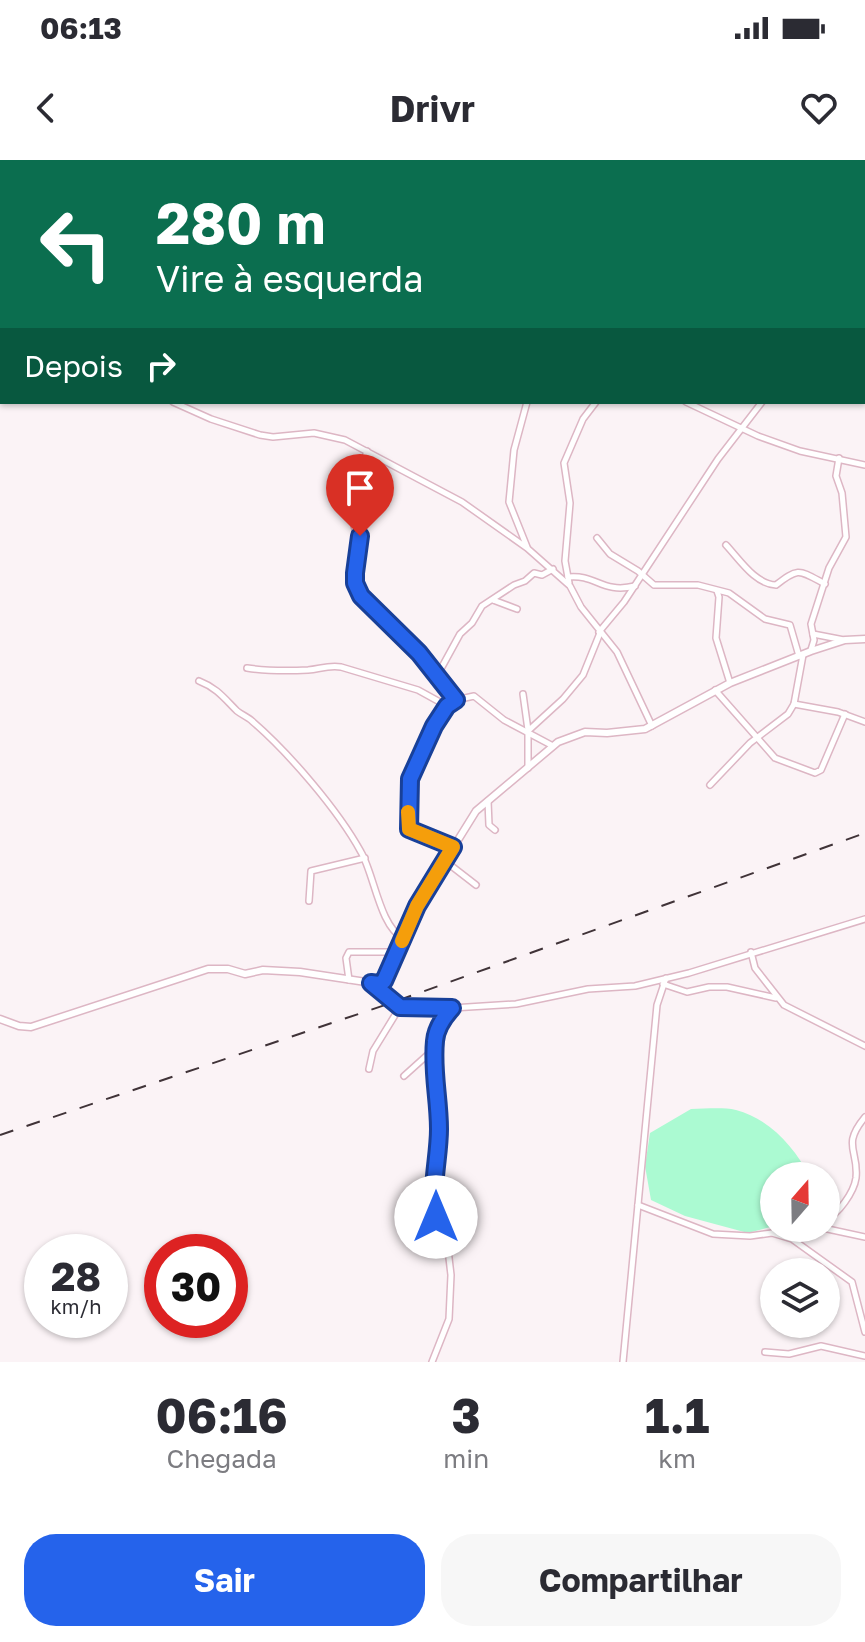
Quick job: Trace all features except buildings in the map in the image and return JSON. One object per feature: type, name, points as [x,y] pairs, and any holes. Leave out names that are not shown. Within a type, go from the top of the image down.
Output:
[{"type":"street","points":[[177,404],[260,435],[273,437],[314,433],[345,440],[451,495],[527,548],[570,586]]},
{"type":"street","points":[[526,404],[514,450],[509,502],[527,548]]},
{"type":"street","points":[[594,404],[583,419],[564,463],[570,503],[565,561],[570,586],[581,607],[617,652],[652,726]]},
{"type":"street","points":[[690,404],[800,451],[865,465]]},
{"type":"street","points":[[703,404],[704,410]]},
{"type":"street","points":[[528,733],[583,675],[600,633],[635,586],[710,470],[760,404]]},
{"type":"street","points":[[367,451],[361,466],[354,520],[355,530],[360,536],[355,583],[361,596],[408,641],[456,700]]},
{"type":"street","points":[[811,651],[811,624],[831,563],[846,537],[842,493],[836,476],[839,458]]},
{"type":"street","points":[[597,538],[610,554],[654,585],[698,585],[732,594],[767,620],[790,625],[801,656],[794,704],[784,718],[758,737],[710,785]]},
{"type":"street","points":[[726,545],[755,576],[768,584],[776,585],[788,574],[798,572],[825,584]]},
{"type":"street","points":[[437,676],[460,634],[472,623],[482,606],[534,573],[542,575],[553,569]]},
{"type":"street","points":[[568,577],[587,577],[609,588],[635,586]]},
{"type":"street","points":[[716,590],[719,597],[716,638],[730,683]]},
{"type":"street","points":[[493,600],[517,609]]},
{"type":"street","points":[[813,634],[845,640],[865,639]]},
{"type":"street","points":[[0,1019],[31,1027],[208,969],[228,969],[245,974],[263,970],[300,972],[379,984],[384,981],[417,906],[476,811],[553,746],[569,736],[585,732],[607,733],[652,726],[730,683],[845,640]]},
{"type":"street","points":[[247,668],[295,671],[329,665],[341,667],[418,690],[447,706]]},
{"type":"street","points":[[199,681],[219,691],[279,747],[345,826],[365,858],[376,896],[395,933],[403,938]]},
{"type":"street","points":[[715,690],[778,760],[818,773],[845,714]]},
{"type":"street","points":[[523,694],[528,769]]},
{"type":"street","points":[[453,847],[408,827],[410,779],[427,738],[447,706],[456,700],[477,697],[504,720],[553,746]]},
{"type":"street","points":[[794,704],[845,714],[865,722]]},
{"type":"street","points":[[488,800],[489,825],[495,830]]},
{"type":"street","points":[[309,901],[311,871],[365,858]]},
{"type":"street","points":[[445,861],[476,885]]},
{"type":"street","points":[[371,983],[400,1007],[452,1008],[531,1002],[588,989],[664,981],[865,919]]},
{"type":"street","points":[[349,980],[346,958],[349,952],[397,952]]},
{"type":"street","points":[[751,952],[755,968],[784,1005],[865,1046]]},
{"type":"street","points":[[664,981],[687,992],[727,987],[777,999]]},
{"type":"street","points":[[623,1362],[657,1005],[664,981]]},
{"type":"street","points":[[369,1069],[373,1051],[400,1007]]},
{"type":"street","points":[[432,1362],[449,1319],[451,1275],[447,1241],[434,1204],[439,1133],[434,1082],[435,1048],[438,1028],[452,1008]]},
{"type":"street","points":[[404,1076],[435,1048]]},
{"type":"street","points":[[840,1208],[856,1180],[852,1138],[865,1117]]},
{"type":"street","points":[[638,1205],[713,1234],[760,1235]]},
{"type":"street","points":[[840,1232],[865,1237]]},
{"type":"street","points":[[795,1242],[852,1282],[865,1332]]},
{"type":"street","points":[[765,1352],[785,1354],[821,1346],[865,1356]]},
{"type":"street","points":[[797,1352],[797,1362]]},
{"type":"green space","points":[[691,1109],[736,1110],[759,1120],[779,1135],[800,1162],[760,1162],[760,1230],[748,1233],[685,1216],[651,1200],[645,1166],[650,1133]]},
{"type":"railway","points":[[0,1135],[391,1003],[865,833]]},
{"type":"slow traffic","points":[[402,941],[417,906],[453,847],[409,829],[408,812]]},
{"type":"route","points":[[360,536],[355,583],[361,596],[419,653],[456,700],[447,706],[427,738],[410,779],[408,801],[409,829],[453,847],[417,906],[384,981],[371,983],[391,1003],[400,1007],[452,1008],[441,1021],[435,1039],[434,1082],[439,1133],[434,1188],[436,1217]]}]
